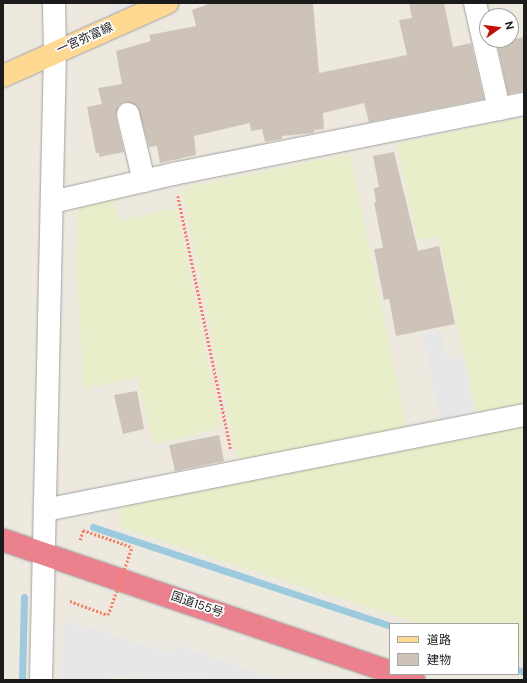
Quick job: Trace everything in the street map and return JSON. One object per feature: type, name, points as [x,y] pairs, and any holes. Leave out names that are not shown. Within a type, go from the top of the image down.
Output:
[{"type":"highway","name":"国道155号","points":[[3,540],[389,672]]},
{"type":"highway","points":[[400,675],[414,680]]},
{"type":"main road","name":"一宮弥富線","points":[[3,76],[167,3]]},
{"type":"street","points":[[41,680],[55,52],[54,3]]},
{"type":"street","points":[[475,3],[499,109]]},
{"type":"street","points":[[52,202],[173,174],[524,104]]},
{"type":"street","points":[[128,114],[144,181]]},
{"type":"street","points":[[45,510],[524,415]]},
{"type":"path","points":[[173,174],[235,472]]},
{"type":"path","points":[[70,602],[108,615],[132,547],[83,530],[80,540]]},
{"type":"green space","points":[[524,117],[524,407],[476,416],[439,236],[417,240],[397,144]]},
{"type":"green space","points":[[350,154],[407,430],[246,463],[237,456],[182,188]]},
{"type":"green space","points":[[113,200],[119,220],[176,208],[221,428],[154,444],[137,377],[84,389],[77,277],[78,209]]},
{"type":"green space","points":[[524,422],[524,657],[519,655],[519,623],[417,623],[121,528],[121,503]]},
{"type":"shaded area","points":[[109,3],[145,3],[109,19]]},
{"type":"shaded area","points":[[441,330],[447,360],[464,357],[476,416],[441,424],[422,334]]},
{"type":"shaded area","points":[[67,621],[171,653],[172,643],[281,680],[110,677],[110,680],[62,680],[63,623]]},
{"type":"building","points":[[211,3],[313,3],[319,73],[407,55],[399,20],[412,18],[409,3],[444,3],[453,47],[471,43],[484,99],[369,122],[364,103],[323,113],[324,129],[315,130],[313,133],[282,136],[282,139],[265,142],[262,129],[251,131],[250,123],[194,136],[196,155],[160,163],[157,146],[149,147],[137,106],[125,102],[119,105],[116,117],[124,152],[99,157],[99,153],[96,153],[87,107],[102,104],[98,88],[122,84],[116,51],[151,41],[149,35],[196,26],[192,10]]},
{"type":"building","points":[[524,37],[524,91],[508,94],[498,48],[519,48],[519,38]]},
{"type":"building","points":[[394,152],[418,251],[439,246],[455,324],[396,336],[389,299],[384,300],[374,249],[383,248],[374,202],[376,202],[374,188],[379,187],[373,156]]},
{"type":"building","points":[[137,391],[144,429],[123,434],[114,395]]},
{"type":"building","points":[[219,435],[224,461],[175,471],[169,445]]},
{"type":"waterway","points":[[93,527],[389,626]]},
{"type":"waterway","points":[[22,680],[24,597]]},
{"type":"waterway","points":[[519,670],[524,672]]}]
